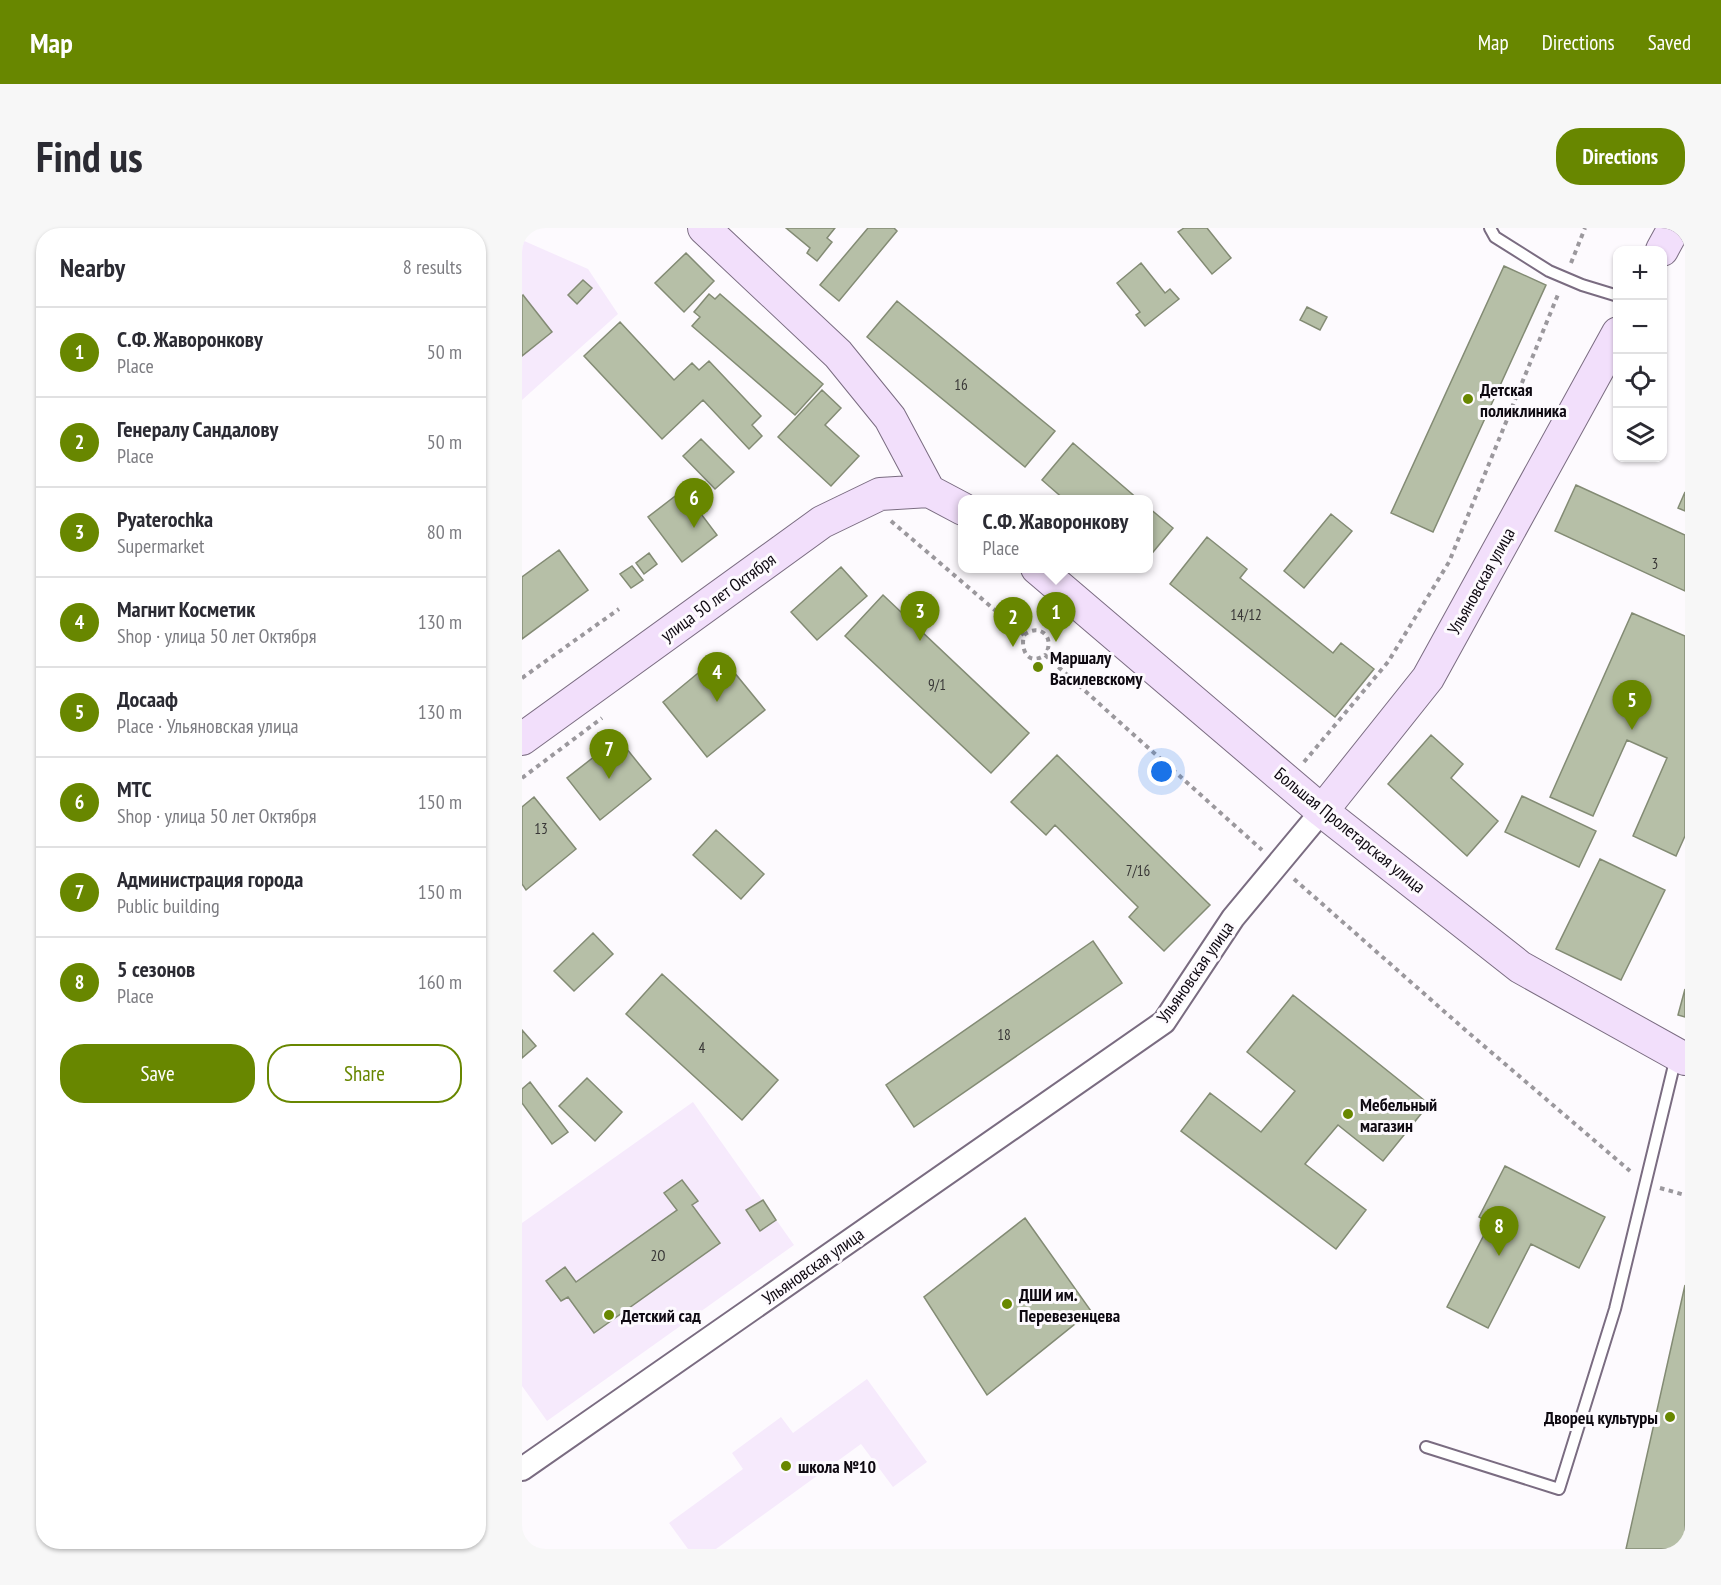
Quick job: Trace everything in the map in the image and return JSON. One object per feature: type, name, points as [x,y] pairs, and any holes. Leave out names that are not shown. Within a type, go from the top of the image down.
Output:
[{"type":"main road","points":[[704,228],[838,354],[891,418],[929,491],[958,506]]},
{"type":"main road","points":[[1664,246],[1674,228]]},
{"type":"main road","name":"Ульяновская улица","points":[[1322,812],[1428,678],[1613,340]]},
{"type":"main road","name":"улица 50 лет Октября","points":[[522,740],[822,522],[880,494],[929,491]]},
{"type":"main road","name":"Большая Пролетарская улица","points":[[1043,573],[1322,812],[1520,967],[1681,1058]]},
{"type":"street","name":"Ульяновская улица","points":[[522,1469],[1164,1022],[1233,918],[1322,812]]},
{"type":"lane","points":[[1490,228],[1495,237],[1550,272],[1613,295]]},
{"type":"lane","points":[[1426,1447],[1559,1489],[1615,1309],[1645,1184],[1681,1058]]},
{"type":"path","points":[[1288,781],[1388,662],[1449,562],[1585,228]]},
{"type":"path","points":[[890,520],[1024,635]]},
{"type":"path","points":[[522,678],[619,609]]},
{"type":"path","points":[[1030,631],[1043,632],[1050,643],[1045,655],[1034,658],[1028,656],[1023,651],[1024,635],[1030,631]]},
{"type":"path","points":[[1045,655],[1463,1028],[1645,1184],[1685,1195]]},
{"type":"path","points":[[522,778],[610,712]]},
{"type":"shaded area","points":[[522,240],[588,269],[618,314],[522,400]]},
{"type":"shaded area","name":"Детский сад","points":[[693,1102],[794,1245],[547,1421],[522,1386],[522,1223]]},
{"type":"shaded area","name":"школа №10","points":[[867,1379],[927,1462],[893,1487],[861,1444],[716,1549],[688,1549],[669,1523],[743,1469],[732,1453],[781,1417],[793,1433]]},
{"type":"building","points":[[786,228],[835,228],[827,238],[832,242],[817,261],[807,253],[810,248]]},
{"type":"building","points":[[868,228],[894,228],[897,231],[839,301],[820,285]]},
{"type":"building","points":[[1184,228],[1207,228],[1231,258],[1212,274],[1178,232]]},
{"type":"building","points":[[686,253],[714,281],[684,312],[655,283]]},
{"type":"building","points":[[1141,263],[1165,293],[1170,289],[1179,299],[1145,326],[1136,315],[1140,312],[1117,283]]},
{"type":"building","name":"Детская поликлиника","points":[[1504,266],[1546,285],[1433,532],[1391,513]]},
{"type":"building","points":[[583,280],[592,288],[577,304],[568,295]]},
{"type":"building","points":[[709,294],[715,299],[720,294],[823,384],[795,415],[692,326],[700,317],[694,312]]},
{"type":"building","points":[[522,296],[552,332],[522,356]]},
{"type":"building","points":[[897,301],[1055,431],[1025,467],[867,337]]},
{"type":"building","points":[[1307,307],[1327,317],[1320,330],[1300,320]]},
{"type":"building","points":[[620,322],[674,380],[692,363],[699,370],[709,361],[761,416],[752,425],[762,436],[749,449],[703,400],[662,439],[584,356]]},
{"type":"building","points":[[822,390],[841,408],[825,425],[859,456],[831,486],[778,437]]},
{"type":"building","points":[[701,439],[734,472],[715,489],[683,456]]},
{"type":"building","points":[[1073,443],[1133,495],[1059,495],[1042,480]]},
{"type":"building","points":[[1576,485],[1685,535],[1685,591],[1555,531]]},
{"type":"building","points":[[683,490],[717,535],[682,562],[648,517]]},
{"type":"building","points":[[1685,492],[1685,511],[1678,508]]},
{"type":"building","points":[[1153,511],[1173,528],[1153,552]]},
{"type":"building","points":[[1331,514],[1352,531],[1304,588],[1284,571]]},
{"type":"building","points":[[1207,537],[1247,569],[1240,578],[1333,653],[1341,643],[1374,669],[1335,717],[1170,584]]},
{"type":"building","points":[[559,550],[588,590],[522,639],[522,577]]},
{"type":"building","points":[[649,553],[657,564],[644,574],[636,563]]},
{"type":"building","points":[[632,566],[643,580],[631,588],[620,574]]},
{"type":"building","points":[[841,567],[867,596],[817,640],[791,612]]},
{"type":"building","points":[[883,595],[1029,733],[991,773],[845,636]]},
{"type":"building","points":[[1632,613],[1685,636],[1685,836],[1676,856],[1633,836],[1667,758],[1627,740],[1593,816],[1550,797]]},
{"type":"building","points":[[720,655],[765,710],[707,757],[663,702]]},
{"type":"building","points":[[1431,735],[1463,764],[1451,778],[1498,821],[1467,856],[1388,784]]},
{"type":"building","points":[[618,738],[651,779],[600,820],[567,778]]},
{"type":"building","points":[[1057,755],[1210,905],[1164,951],[1129,917],[1138,907],[1055,825],[1046,835],[1011,802]]},
{"type":"building","points":[[1522,796],[1596,831],[1579,867],[1505,832]]},
{"type":"building","points":[[534,797],[576,849],[526,890],[522,884],[522,807]]},
{"type":"building","points":[[716,830],[764,874],[741,899],[693,855]]},
{"type":"building","points":[[1600,859],[1665,890],[1621,980],[1556,949]]},
{"type":"building","points":[[593,933],[613,954],[574,991],[554,971]]},
{"type":"building","points":[[1093,941],[1122,983],[914,1127],[886,1085]]},
{"type":"building","points":[[662,974],[778,1080],[742,1120],[626,1014]]},
{"type":"building","points":[[1685,989],[1685,1017],[1678,1015]]},
{"type":"building","name":"Мебельный магазин","points":[[1293,995],[1429,1104],[1383,1161],[1338,1125],[1305,1164],[1366,1210],[1336,1249],[1181,1131],[1210,1093],[1261,1132],[1295,1091],[1247,1052]]},
{"type":"building","points":[[522,1030],[536,1046],[522,1058]]},
{"type":"building","points":[[587,1078],[622,1112],[595,1141],[559,1106]]},
{"type":"building","points":[[530,1082],[568,1132],[552,1144],[522,1103],[522,1089]]},
{"type":"building","points":[[1505,1166],[1605,1217],[1579,1268],[1531,1244],[1488,1328],[1447,1307],[1490,1223],[1479,1217]]},
{"type":"building","points":[[682,1180],[698,1201],[692,1205],[720,1243],[594,1333],[568,1297],[561,1301],[546,1281],[565,1267],[576,1282],[677,1210],[664,1193]]},
{"type":"building","points":[[763,1200],[776,1220],[760,1231],[746,1210]]},
{"type":"building","name":"ДШИ им. Перевезенцева","points":[[1025,1218],[1091,1311],[987,1395],[924,1297]]},
{"type":"building","name":"Дворец культуры","points":[[1685,1285],[1685,1549],[1626,1549]]},
{"type":"place","name":"Детская поликлиника","points":[[1468,399]]},
{"type":"place","name":"МТС","points":[[694,528]]},
{"type":"place","name":"Pyaterochka","points":[[920,641]]},
{"type":"place","name":"С.Ф. Жаворонкову","points":[[1056,642]]},
{"type":"place","name":"Генералу Сандалову","points":[[1013,647]]},
{"type":"place","name":"Маршалу Василевскому","points":[[1038,667]]},
{"type":"place","name":"Магнит Косметик","points":[[717,702]]},
{"type":"place","name":"Досааф","points":[[1632,730]]},
{"type":"place","name":"Администрация города","points":[[609,779]]},
{"type":"place","name":"Мебельный магазин","points":[[1348,1114]]},
{"type":"place","name":"5 сезонов","points":[[1499,1256]]},
{"type":"place","name":"ДШИ им. Перевезенцева","points":[[1007,1304]]},
{"type":"place","name":"Детский сад","points":[[609,1315]]},
{"type":"place","name":"Дворец культуры","points":[[1670,1417]]},
{"type":"place","name":"школа №10","points":[[786,1466]]}]
